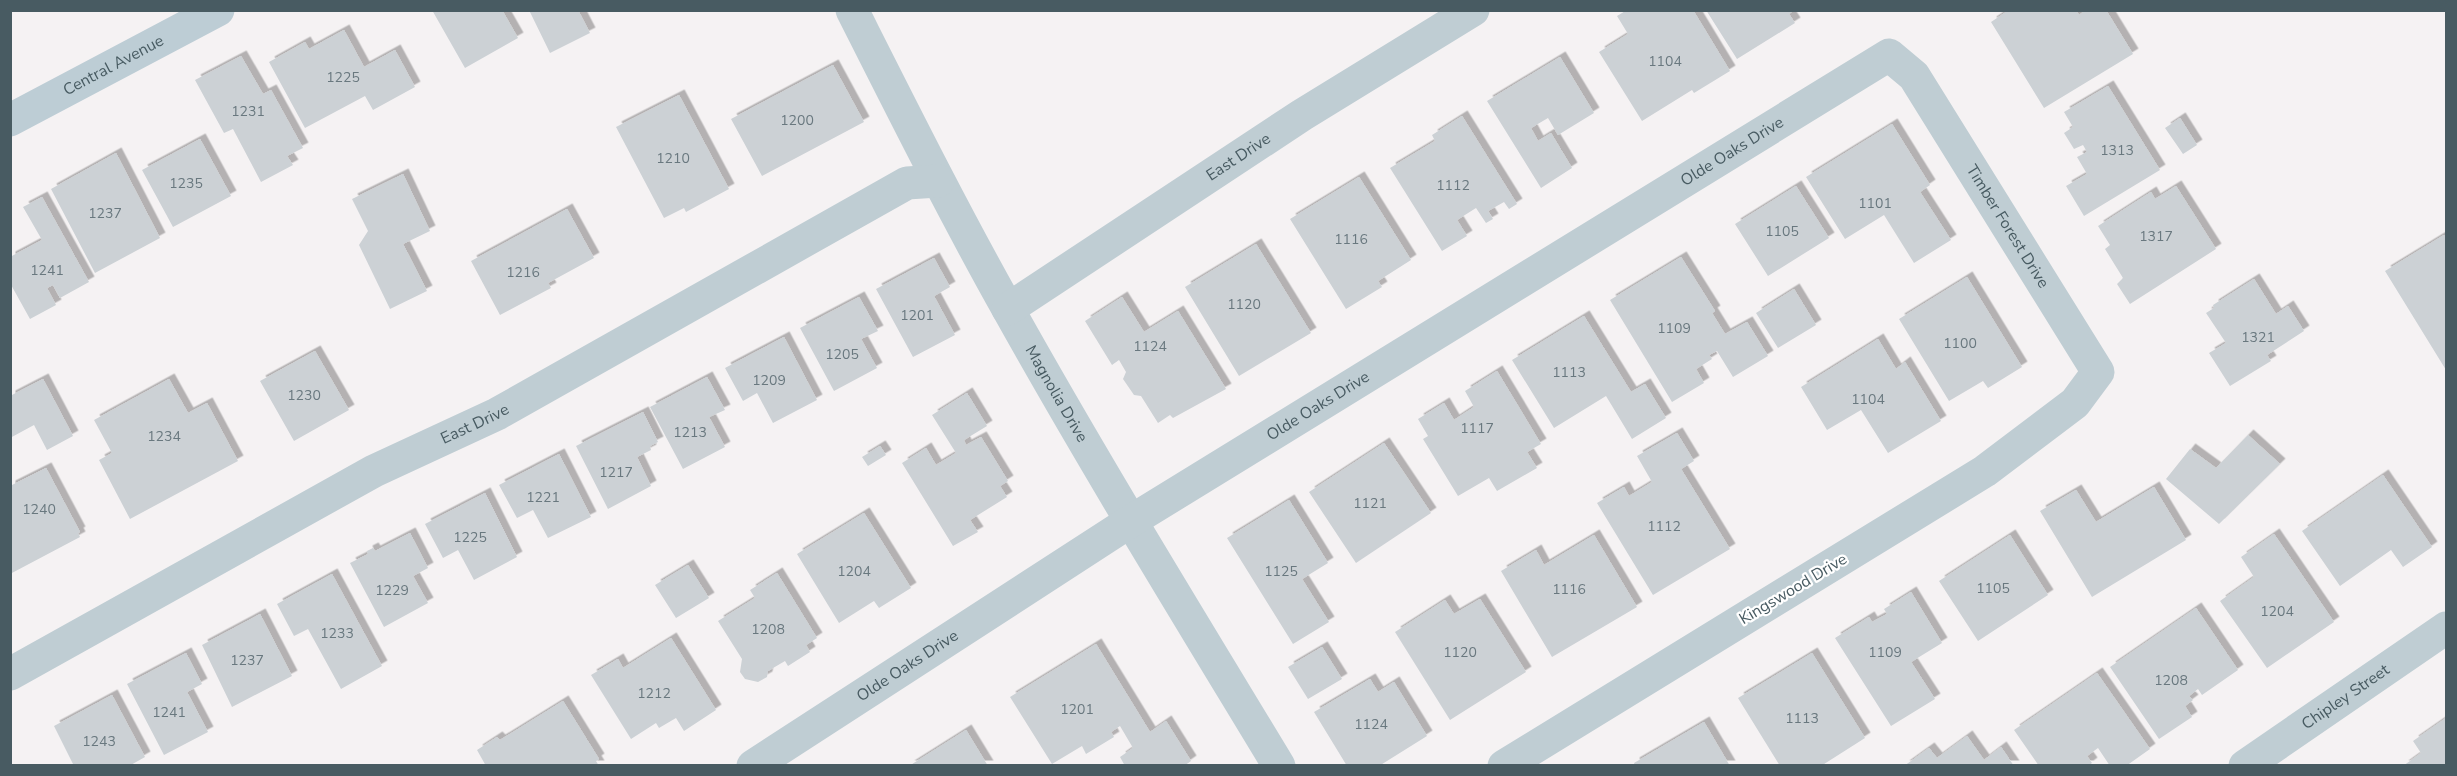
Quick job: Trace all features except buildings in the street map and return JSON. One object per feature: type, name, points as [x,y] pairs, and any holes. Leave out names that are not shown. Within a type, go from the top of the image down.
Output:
[{"type":"street","name":"Central Avenue","points":[[10,120],[218,10]]},
{"type":"street","name":"Magnolia Drive","points":[[852,10],[938,181],[1008,309],[1131,521],[1279,765]]},
{"type":"street","name":"East Drive","points":[[1008,309],[1302,116],[1473,10]]},
{"type":"street","name":"Timber Forest Drive","points":[[1889,55],[1914,76],[2098,372],[2075,403]]},
{"type":"street","name":"Olde Oaks Drive","points":[[753,765],[1131,521],[1889,55]]},
{"type":"street","name":"East Drive","points":[[10,674],[374,471],[496,414],[907,183],[938,181]]},
{"type":"street","name":"Kingswood Drive","points":[[1504,765],[1985,471],[2075,403]]},
{"type":"street","name":"Chipley Street","points":[[2245,765],[2446,628]]}]
